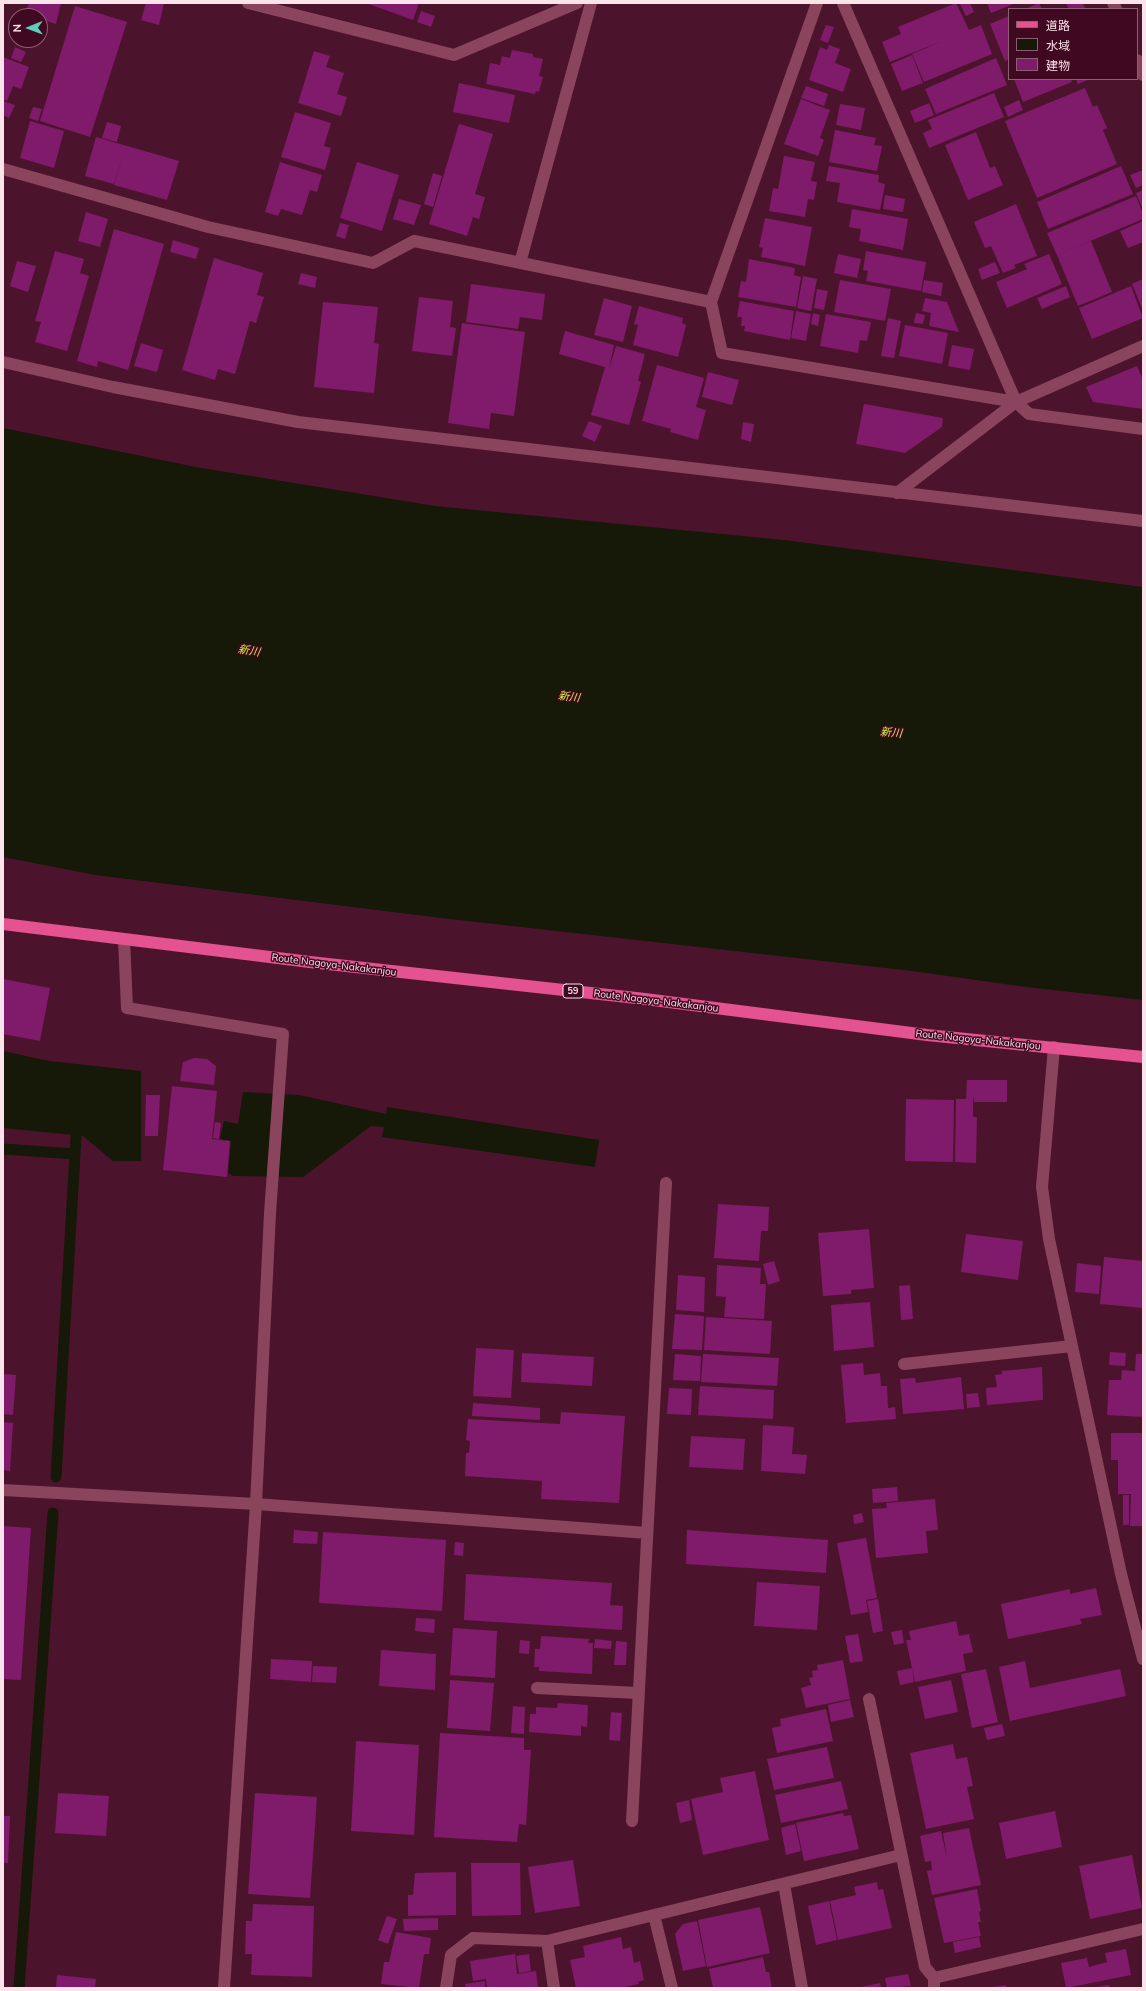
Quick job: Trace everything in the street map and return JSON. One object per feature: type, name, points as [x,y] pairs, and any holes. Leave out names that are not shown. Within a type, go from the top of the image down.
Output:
[{"type":"main road","name":"Route Nagoya-Nakakanjou","points":[[3,924],[310,962],[645,999],[926,1035],[1143,1057]]},
{"type":"street","points":[[248,3],[454,55],[577,3]]},
{"type":"street","points":[[520,263],[591,3]]},
{"type":"street","points":[[817,3],[711,302],[722,353],[1016,402]]},
{"type":"street","points":[[843,3],[1016,402],[1029,414],[1143,429]]},
{"type":"street","points":[[1138,62],[1143,75]]},
{"type":"street","points":[[3,169],[208,227],[373,262],[414,241],[711,302]]},
{"type":"street","points":[[897,493],[1016,402],[1143,346]]},
{"type":"street","points":[[3,362],[113,387],[298,422],[1143,521]]},
{"type":"street","points":[[124,939],[127,1008],[283,1034],[272,1181],[256,1504],[224,1988]]},
{"type":"street","points":[[1054,1047],[1042,1187],[1049,1239],[1121,1574],[1143,1659]]},
{"type":"street","points":[[632,1821],[666,1183]]},
{"type":"street","points":[[904,1364],[1072,1346]]},
{"type":"street","points":[[3,1490],[256,1504],[647,1533]]},
{"type":"street","points":[[537,1688],[638,1693]]},
{"type":"street","points":[[869,1699],[925,1967],[934,1983],[1143,1929]]},
{"type":"street","points":[[446,1988],[451,1955],[473,1938],[547,1941],[901,1855]]},
{"type":"street","points":[[784,1884],[802,1988]]},
{"type":"street","points":[[654,1915],[672,1988]]},
{"type":"street","points":[[547,1941],[554,1988]]},
{"type":"water","name":"新川","points":[[3,428],[196,467],[435,506],[784,540],[1143,587],[1143,1000],[1026,987],[912,971],[441,918],[95,875],[3,857]]},
{"type":"water","points":[[3,1051],[49,1061],[141,1071],[141,1161],[113,1161],[83,1136],[3,1128]]},
{"type":"water","points":[[243,1092],[299,1095],[386,1114],[387,1107],[599,1140],[595,1167],[382,1137],[384,1127],[371,1126],[303,1177],[233,1176],[228,1173],[231,1141],[220,1139],[224,1121],[238,1124]]},
{"type":"building","points":[[29,3],[61,3],[56,24],[48,22],[48,8],[27,8]]},
{"type":"building","points":[[146,3],[164,3],[159,25],[141,20]]},
{"type":"building","points":[[366,3],[419,3],[413,20]]},
{"type":"building","points":[[956,3],[969,30],[981,25],[992,54],[924,82],[912,54],[942,41],[890,62],[882,42],[901,34],[898,27]]},
{"type":"building","points":[[970,3],[974,12],[966,16],[960,4]]},
{"type":"building","points":[[987,3],[1016,3],[991,13]]},
{"type":"building","points":[[1039,3],[1042,8],[1027,8]]},
{"type":"building","points":[[1066,3],[1083,3],[1085,8],[1068,8]]},
{"type":"building","points":[[75,6],[127,22],[90,137],[40,121]]},
{"type":"building","points":[[421,11],[435,16],[431,27],[417,22]]},
{"type":"building","points":[[1008,16],[1008,60],[1005,61],[990,24]]},
{"type":"building","points":[[826,25],[834,27],[828,43],[820,40]]},
{"type":"building","points":[[829,45],[840,49],[835,63],[851,69],[843,92],[809,80],[820,47],[827,50]]},
{"type":"building","points":[[15,48],[26,52],[21,62],[11,58]]},
{"type":"building","points":[[512,50],[533,54],[533,57],[543,59],[539,76],[543,77],[539,92],[536,91],[535,94],[486,84],[490,63],[500,65],[502,56],[510,58]]},
{"type":"building","points":[[314,51],[330,56],[326,67],[344,73],[337,94],[347,97],[341,116],[298,103]]},
{"type":"building","points":[[912,55],[923,83],[902,91],[891,64]]},
{"type":"building","points":[[3,57],[29,67],[21,89],[13,86],[7,101],[3,99]]},
{"type":"building","points":[[996,58],[1007,85],[936,114],[925,89]]},
{"type":"building","points":[[1014,80],[1071,80],[1072,82],[1023,102]]},
{"type":"building","points":[[1076,80],[1088,80],[1078,84]]},
{"type":"building","points":[[459,83],[515,95],[509,123],[453,112]]},
{"type":"building","points":[[806,86],[828,94],[824,106],[801,98]]},
{"type":"building","points":[[1085,88],[1093,107],[1097,105],[1107,128],[1103,130],[1117,164],[1037,198],[1005,121]]},
{"type":"building","points":[[994,93],[1004,117],[929,148],[923,133],[932,129],[928,120]]},
{"type":"building","points":[[801,99],[830,110],[820,138],[824,140],[818,156],[784,144]]},
{"type":"building","points":[[1019,100],[1023,110],[1008,117],[1004,107]]},
{"type":"building","points":[[3,101],[15,105],[9,118],[3,115]]},
{"type":"building","points":[[929,103],[934,115],[915,123],[910,111]]},
{"type":"building","points":[[840,104],[865,108],[861,130],[836,125]]},
{"type":"building","points":[[33,107],[42,109],[38,121],[29,118]]},
{"type":"building","points":[[295,112],[331,123],[324,146],[331,148],[325,170],[281,157]]},
{"type":"building","points":[[30,121],[64,131],[54,168],[20,158]]},
{"type":"building","points":[[107,122],[121,126],[117,142],[102,138]]},
{"type":"building","points":[[459,124],[493,134],[475,194],[485,197],[479,219],[473,217],[467,236],[429,224]]},
{"type":"building","points":[[835,130],[876,138],[874,145],[882,146],[877,171],[829,162]]},
{"type":"building","points":[[976,132],[990,168],[995,166],[1003,185],[968,200],[945,145]]},
{"type":"building","points":[[96,137],[179,161],[167,200],[114,185],[124,152],[114,184],[85,176]]},
{"type":"building","points":[[784,156],[815,162],[811,181],[817,182],[814,200],[808,199],[805,217],[769,211],[773,188],[778,189]]},
{"type":"building","points":[[280,162],[322,175],[317,192],[310,190],[302,215],[281,209],[278,216],[265,212]]},
{"type":"building","points":[[357,162],[399,175],[382,231],[340,218]]},
{"type":"building","points":[[829,166],[879,175],[878,182],[885,184],[880,210],[837,202],[840,183],[826,181]]},
{"type":"building","points":[[1121,166],[1133,194],[1048,229],[1037,202]]},
{"type":"building","points":[[1143,170],[1143,185],[1136,188],[1130,175]]},
{"type":"building","points":[[433,173],[442,176],[433,207],[424,204]]},
{"type":"building","points":[[1143,190],[1143,210],[1136,193]]},
{"type":"building","points":[[885,195],[905,199],[903,212],[883,209]]},
{"type":"building","points":[[1136,196],[1143,214],[1143,219],[1057,255],[1047,233]]},
{"type":"building","points":[[399,199],[421,205],[414,225],[393,219]]},
{"type":"building","points":[[1016,204],[1037,256],[1014,265],[1016,268],[1003,273],[991,246],[985,248],[974,222]]},
{"type":"building","points":[[852,209],[908,219],[903,250],[859,241],[861,229],[849,227]]},
{"type":"building","points":[[86,212],[108,219],[100,247],[78,241]]},
{"type":"building","points":[[765,218],[812,227],[805,266],[761,257],[763,248],[759,247]]},
{"type":"building","points":[[1143,221],[1143,242],[1128,248],[1120,231]]},
{"type":"building","points":[[340,223],[349,225],[345,239],[336,236]]},
{"type":"building","points":[[114,229],[164,244],[128,370],[98,361],[97,367],[77,361]]},
{"type":"building","points":[[173,240],[199,248],[196,259],[170,252]]},
{"type":"building","points":[[1091,241],[1112,292],[1078,306],[1057,255]]},
{"type":"building","points":[[55,251],[84,259],[80,273],[89,276],[67,351],[35,342],[41,322],[35,321]]},
{"type":"building","points":[[866,251],[926,262],[921,291],[866,281],[868,271],[863,270]]},
{"type":"building","points":[[838,254],[861,259],[857,278],[834,273]]},
{"type":"building","points":[[1049,254],[1062,284],[1007,308],[996,282],[1027,269],[1024,264]]},
{"type":"building","points":[[214,258],[263,273],[257,295],[264,297],[256,323],[250,321],[235,374],[218,369],[215,380],[182,370]]},
{"type":"building","points":[[749,259],[795,268],[794,275],[801,277],[796,307],[738,297],[741,281],[746,282]]},
{"type":"building","points":[[17,261],[36,266],[28,292],[10,286]]},
{"type":"building","points":[[995,262],[1000,273],[982,280],[978,269]]},
{"type":"building","points":[[301,273],[317,277],[315,288],[298,284]]},
{"type":"building","points":[[803,276],[817,279],[811,311],[797,308]]},
{"type":"building","points":[[1143,279],[1143,311],[1132,284]]},
{"type":"building","points":[[840,280],[891,289],[885,321],[834,312]]},
{"type":"building","points":[[924,280],[943,283],[941,296],[922,292]]},
{"type":"building","points":[[471,284],[545,294],[542,320],[520,317],[518,329],[466,322]]},
{"type":"building","points":[[1066,286],[1070,297],[1042,309],[1037,298]]},
{"type":"building","points":[[1131,286],[1143,318],[1092,339],[1079,308]]},
{"type":"building","points":[[817,289],[828,291],[824,310],[814,308]]},
{"type":"building","points":[[419,297],[453,301],[450,327],[456,328],[452,356],[412,351]]},
{"type":"building","points":[[604,298],[632,306],[623,342],[594,335]]},
{"type":"building","points":[[925,298],[947,302],[959,332],[929,326],[931,313],[922,311]]},
{"type":"building","points":[[740,301],[794,311],[790,340],[744,331],[745,326],[741,326],[742,317],[737,317]]},
{"type":"building","points":[[323,302],[378,307],[374,343],[379,344],[374,393],[314,387]]},
{"type":"building","points":[[639,306],[683,318],[682,323],[686,325],[678,357],[633,345],[638,325],[634,324]]},
{"type":"building","points":[[796,311],[811,314],[806,341],[791,338]]},
{"type":"building","points":[[813,313],[820,315],[818,326],[811,324]]},
{"type":"building","points":[[916,313],[925,315],[923,324],[914,323]]},
{"type":"building","points":[[826,314],[871,322],[867,341],[860,340],[858,353],[820,346]]},
{"type":"building","points":[[888,318],[901,321],[894,358],[881,356]]},
{"type":"building","points":[[462,323],[525,332],[514,416],[491,413],[489,429],[448,423]]},
{"type":"building","points":[[905,325],[948,333],[942,364],[899,356]]},
{"type":"building","points":[[565,331],[614,345],[609,369],[616,346],[645,354],[638,381],[641,382],[629,425],[591,415],[605,367],[559,354]]},
{"type":"building","points":[[141,343],[163,350],[157,372],[134,366]]},
{"type":"building","points":[[952,345],[974,349],[970,370],[948,366]]},
{"type":"building","points":[[657,365],[704,378],[696,407],[706,410],[698,440],[670,432],[671,429],[642,421]]},
{"type":"building","points":[[1137,366],[1143,380],[1143,409],[1093,402],[1086,387]]},
{"type":"building","points":[[708,372],[739,380],[732,405],[702,397]]},
{"type":"building","points":[[864,404],[943,418],[942,427],[905,453],[856,444]]},
{"type":"building","points":[[589,421],[602,426],[595,442],[582,436]]},
{"type":"building","points":[[743,422],[754,424],[751,442],[741,439]]},
{"type":"building","points":[[3,979],[50,988],[40,1041],[3,1034]]},
{"type":"building","points":[[194,1058],[207,1059],[216,1066],[214,1085],[180,1081],[183,1062]]},
{"type":"building","points":[[967,1080],[1007,1080],[1007,1102],[974,1102],[973,1095],[973,1117],[977,1117],[976,1163],[955,1162],[956,1099],[966,1099]]},
{"type":"building","points":[[172,1086],[217,1091],[212,1139],[230,1141],[227,1177],[163,1170]]},
{"type":"building","points":[[146,1095],[160,1095],[158,1136],[145,1136]]},
{"type":"building","points":[[906,1099],[954,1100],[953,1162],[905,1161]]},
{"type":"building","points":[[215,1122],[221,1123],[219,1139],[213,1138]]},
{"type":"building","points":[[718,1204],[769,1207],[768,1231],[761,1231],[759,1261],[714,1258]]},
{"type":"building","points":[[869,1229],[874,1288],[851,1290],[851,1294],[823,1296],[818,1233]]},
{"type":"building","points":[[966,1234],[1023,1241],[1018,1280],[961,1272]]},
{"type":"building","points":[[1104,1257],[1143,1261],[1143,1308],[1100,1304]]},
{"type":"building","points":[[774,1261],[780,1281],[768,1285],[763,1264]]},
{"type":"building","points":[[1077,1263],[1101,1266],[1099,1294],[1075,1292]]},
{"type":"building","points":[[717,1265],[761,1268],[760,1284],[766,1284],[764,1319],[724,1317],[726,1297],[716,1296]]},
{"type":"building","points":[[678,1275],[705,1277],[704,1312],[676,1310]]},
{"type":"building","points":[[910,1285],[913,1319],[901,1320],[899,1286]]},
{"type":"building","points":[[870,1302],[874,1347],[834,1351],[831,1305]]},
{"type":"building","points":[[675,1314],[704,1316],[702,1350],[672,1349]]},
{"type":"building","points":[[706,1317],[772,1321],[770,1354],[704,1350]]},
{"type":"building","points":[[476,1348],[514,1350],[511,1398],[473,1396]]},
{"type":"building","points":[[1110,1352],[1126,1353],[1125,1366],[1109,1365]]},
{"type":"building","points":[[522,1353],[594,1357],[592,1386],[521,1382]]},
{"type":"building","points":[[675,1354],[701,1356],[700,1381],[673,1380]]},
{"type":"building","points":[[703,1354],[779,1358],[777,1386],[701,1382]]},
{"type":"building","points":[[1136,1354],[1143,1354],[1143,1417],[1107,1415],[1109,1380],[1121,1380],[1122,1370],[1135,1371]]},
{"type":"building","points":[[863,1363],[864,1375],[880,1373],[881,1386],[887,1386],[888,1408],[895,1407],[896,1419],[846,1423],[841,1365]]},
{"type":"building","points":[[1042,1367],[1043,1400],[987,1405],[986,1388],[997,1387],[995,1375],[1002,1374],[1002,1371]]},
{"type":"building","points":[[3,1374],[16,1375],[13,1415],[3,1414]]},
{"type":"building","points":[[961,1377],[964,1409],[903,1414],[900,1379],[915,1378],[916,1383]]},
{"type":"building","points":[[700,1386],[774,1390],[773,1419],[698,1415]]},
{"type":"building","points":[[669,1388],[692,1389],[691,1415],[667,1414]]},
{"type":"building","points":[[978,1393],[980,1407],[967,1408],[966,1394]]},
{"type":"building","points":[[473,1403],[540,1408],[540,1420],[472,1416]]},
{"type":"building","points":[[561,1412],[625,1416],[619,1503],[541,1499],[542,1481],[465,1476],[466,1453],[469,1453],[470,1441],[466,1440],[468,1419],[560,1424]]},
{"type":"building","points":[[3,1422],[13,1423],[10,1471],[3,1470]]},
{"type":"building","points":[[763,1425],[794,1427],[792,1454],[807,1455],[805,1474],[761,1471]]},
{"type":"building","points":[[1111,1433],[1143,1433],[1143,1526],[1130,1526],[1131,1494],[1118,1494],[1118,1460],[1111,1460]]},
{"type":"building","points":[[691,1436],[745,1439],[743,1470],[689,1467]]},
{"type":"building","points":[[897,1487],[898,1501],[873,1503],[872,1489]]},
{"type":"building","points":[[1123,1495],[1129,1495],[1129,1525],[1123,1525]]},
{"type":"building","points":[[935,1499],[938,1530],[926,1531],[928,1553],[876,1558],[872,1509],[887,1508],[886,1503]]},
{"type":"building","points":[[862,1513],[864,1522],[854,1524],[853,1515]]},
{"type":"building","points":[[3,1526],[31,1528],[21,1680],[3,1679]]},
{"type":"building","points":[[294,1530],[318,1532],[317,1544],[293,1543]]},
{"type":"building","points":[[687,1530],[828,1540],[826,1573],[686,1564]]},
{"type":"building","points":[[323,1532],[446,1540],[442,1611],[319,1603]]},
{"type":"building","points":[[866,1538],[877,1598],[866,1600],[868,1612],[851,1615],[837,1543]]},
{"type":"building","points":[[455,1542],[464,1543],[463,1556],[454,1555]]},
{"type":"building","points":[[466,1574],[612,1583],[610,1605],[623,1606],[622,1630],[464,1620]]},
{"type":"building","points":[[757,1582],[820,1586],[817,1630],[754,1626]]},
{"type":"building","points":[[1096,1588],[1102,1615],[1080,1619],[1082,1624],[1008,1639],[1001,1604],[1070,1589],[1070,1594]]},
{"type":"building","points":[[878,1599],[883,1631],[873,1633],[867,1601]]},
{"type":"building","points":[[416,1618],[435,1619],[434,1633],[415,1631]]},
{"type":"building","points":[[956,1621],[959,1636],[969,1634],[973,1652],[963,1654],[966,1671],[915,1682],[906,1640],[911,1640],[909,1631]]},
{"type":"building","points":[[453,1628],[497,1631],[495,1678],[450,1675]]},
{"type":"building","points":[[902,1630],[904,1643],[894,1645],[891,1632]]},
{"type":"building","points":[[858,1634],[863,1661],[850,1663],[845,1636]]},
{"type":"building","points":[[541,1636],[589,1639],[588,1643],[593,1643],[592,1674],[539,1671],[539,1667],[534,1667],[535,1649],[540,1649]]},
{"type":"building","points":[[595,1639],[612,1641],[611,1649],[594,1648]]},
{"type":"building","points":[[520,1640],[530,1641],[529,1654],[519,1653]]},
{"type":"building","points":[[616,1641],[627,1642],[626,1665],[614,1665]]},
{"type":"building","points":[[381,1650],[436,1654],[435,1690],[379,1686]]},
{"type":"building","points":[[271,1659],[312,1661],[311,1682],[270,1679]]},
{"type":"building","points":[[843,1660],[850,1699],[806,1708],[801,1688],[811,1685],[809,1678],[813,1677],[812,1671],[818,1670],[817,1665]]},
{"type":"building","points":[[1025,1661],[1030,1688],[1120,1669],[1126,1696],[1010,1721],[999,1667]]},
{"type":"building","points":[[313,1666],[337,1667],[336,1683],[312,1682]]},
{"type":"building","points":[[912,1668],[914,1682],[900,1685],[897,1671]]},
{"type":"building","points":[[986,1669],[998,1722],[972,1728],[961,1674]]},
{"type":"building","points":[[450,1680],[494,1683],[490,1731],[447,1728]]},
{"type":"building","points":[[951,1680],[958,1712],[925,1719],[918,1687]]},
{"type":"building","points":[[850,1700],[854,1717],[831,1722],[828,1705]]},
{"type":"building","points":[[558,1703],[588,1705],[587,1727],[581,1726],[581,1736],[529,1732],[530,1714],[536,1714],[536,1707],[557,1708]]},
{"type":"building","points":[[513,1706],[525,1707],[524,1734],[511,1733]]},
{"type":"building","points":[[826,1709],[833,1741],[777,1753],[772,1728],[781,1726],[780,1719]]},
{"type":"building","points":[[611,1712],[622,1713],[620,1741],[609,1740]]},
{"type":"building","points":[[1002,1724],[1005,1736],[987,1740],[984,1728]]},
{"type":"building","points":[[440,1733],[524,1738],[524,1750],[531,1750],[526,1825],[519,1824],[517,1842],[434,1837]]},
{"type":"building","points":[[356,1741],[419,1745],[414,1835],[351,1831]]},
{"type":"building","points":[[953,1744],[956,1759],[967,1757],[973,1786],[967,1787],[974,1819],[926,1829],[910,1753]]},
{"type":"building","points":[[827,1747],[834,1778],[774,1790],[767,1759]]},
{"type":"building","points":[[755,1771],[769,1840],[703,1855],[691,1799],[723,1792],[720,1778]]},
{"type":"building","points":[[841,1781],[848,1809],[781,1823],[775,1795]]},
{"type":"building","points":[[58,1793],[109,1796],[106,1836],[55,1833]]},
{"type":"building","points":[[255,1793],[317,1797],[310,1898],[248,1894]]},
{"type":"building","points":[[689,1800],[692,1820],[680,1823],[676,1803]]},
{"type":"building","points":[[1055,1811],[1062,1847],[1006,1859],[999,1823]]},
{"type":"building","points":[[843,1813],[844,1816],[851,1815],[859,1849],[804,1861],[796,1823]]},
{"type":"building","points":[[3,1816],[10,1816],[8,1863],[3,1863]]},
{"type":"building","points":[[795,1824],[801,1851],[786,1855],[781,1828]]},
{"type":"building","points":[[969,1828],[981,1885],[932,1895],[927,1871],[932,1870],[931,1861],[925,1862],[920,1836],[941,1831],[947,1858],[943,1833]]},
{"type":"building","points":[[1132,1855],[1142,1908],[1090,1919],[1079,1866]]},
{"type":"building","points":[[573,1860],[580,1906],[535,1913],[528,1867]]},
{"type":"building","points":[[471,1863],[520,1863],[521,1915],[472,1916]]},
{"type":"building","points":[[456,1872],[456,1915],[408,1916],[408,1895],[413,1895],[415,1873]]},
{"type":"building","points":[[877,1882],[878,1890],[883,1889],[892,1928],[838,1940],[830,1901],[856,1895],[854,1887]]},
{"type":"building","points":[[977,1889],[981,1911],[979,1912],[981,1922],[978,1922],[981,1936],[944,1943],[934,1898]]},
{"type":"building","points":[[829,1901],[837,1940],[816,1945],[808,1906]]},
{"type":"building","points":[[253,1904],[314,1906],[312,1977],[251,1975],[252,1954],[245,1954],[246,1921],[252,1921]]},
{"type":"building","points":[[760,1907],[770,1953],[707,1967],[698,1920]]},
{"type":"building","points":[[387,1916],[397,1919],[388,1944],[378,1940]]},
{"type":"building","points":[[438,1918],[438,1930],[404,1931],[403,1919]]},
{"type":"building","points":[[697,1921],[706,1966],[683,1971],[675,1934],[683,1924]]},
{"type":"building","points":[[396,1932],[431,1938],[429,1954],[424,1954],[419,1988],[381,1984],[384,1962],[389,1962]]},
{"type":"building","points":[[621,1937],[623,1949],[631,1947],[634,1963],[640,1961],[644,1980],[638,1982],[639,1984],[620,1988],[576,1988],[570,1960],[585,1957],[583,1946]]},
{"type":"building","points":[[979,1937],[981,1947],[955,1953],[953,1942]]},
{"type":"building","points":[[1126,1949],[1131,1975],[1066,1988],[1061,1963],[1087,1958],[1089,1967],[1107,1962],[1105,1953]]},
{"type":"building","points":[[515,1954],[517,1974],[536,1971],[538,1988],[487,1988],[486,1979],[473,1981],[470,1961]]},
{"type":"building","points":[[529,1954],[531,1971],[519,1973],[516,1956]]},
{"type":"building","points":[[763,1957],[766,1972],[769,1972],[772,1988],[713,1988],[709,1969]]},
{"type":"building","points":[[908,1974],[911,1986],[887,1988],[885,1978]]},
{"type":"building","points":[[57,1975],[96,1979],[95,1988],[56,1988]]},
{"type":"building","points":[[485,1981],[485,1988],[466,1988],[465,1984]]},
{"type":"building","points":[[880,1983],[881,1988],[861,1988],[861,1987]]},
{"type":"building","points":[[1006,1985],[1007,1988],[993,1988],[993,1987]]},
{"type":"building","points":[[1109,1985],[1110,1988],[1096,1987]]},
{"type":"waterway","points":[[56,1477],[77,1120]]},
{"type":"waterway","points":[[3,1149],[75,1154]]},
{"type":"waterway","points":[[19,1988],[53,1513]]}]
